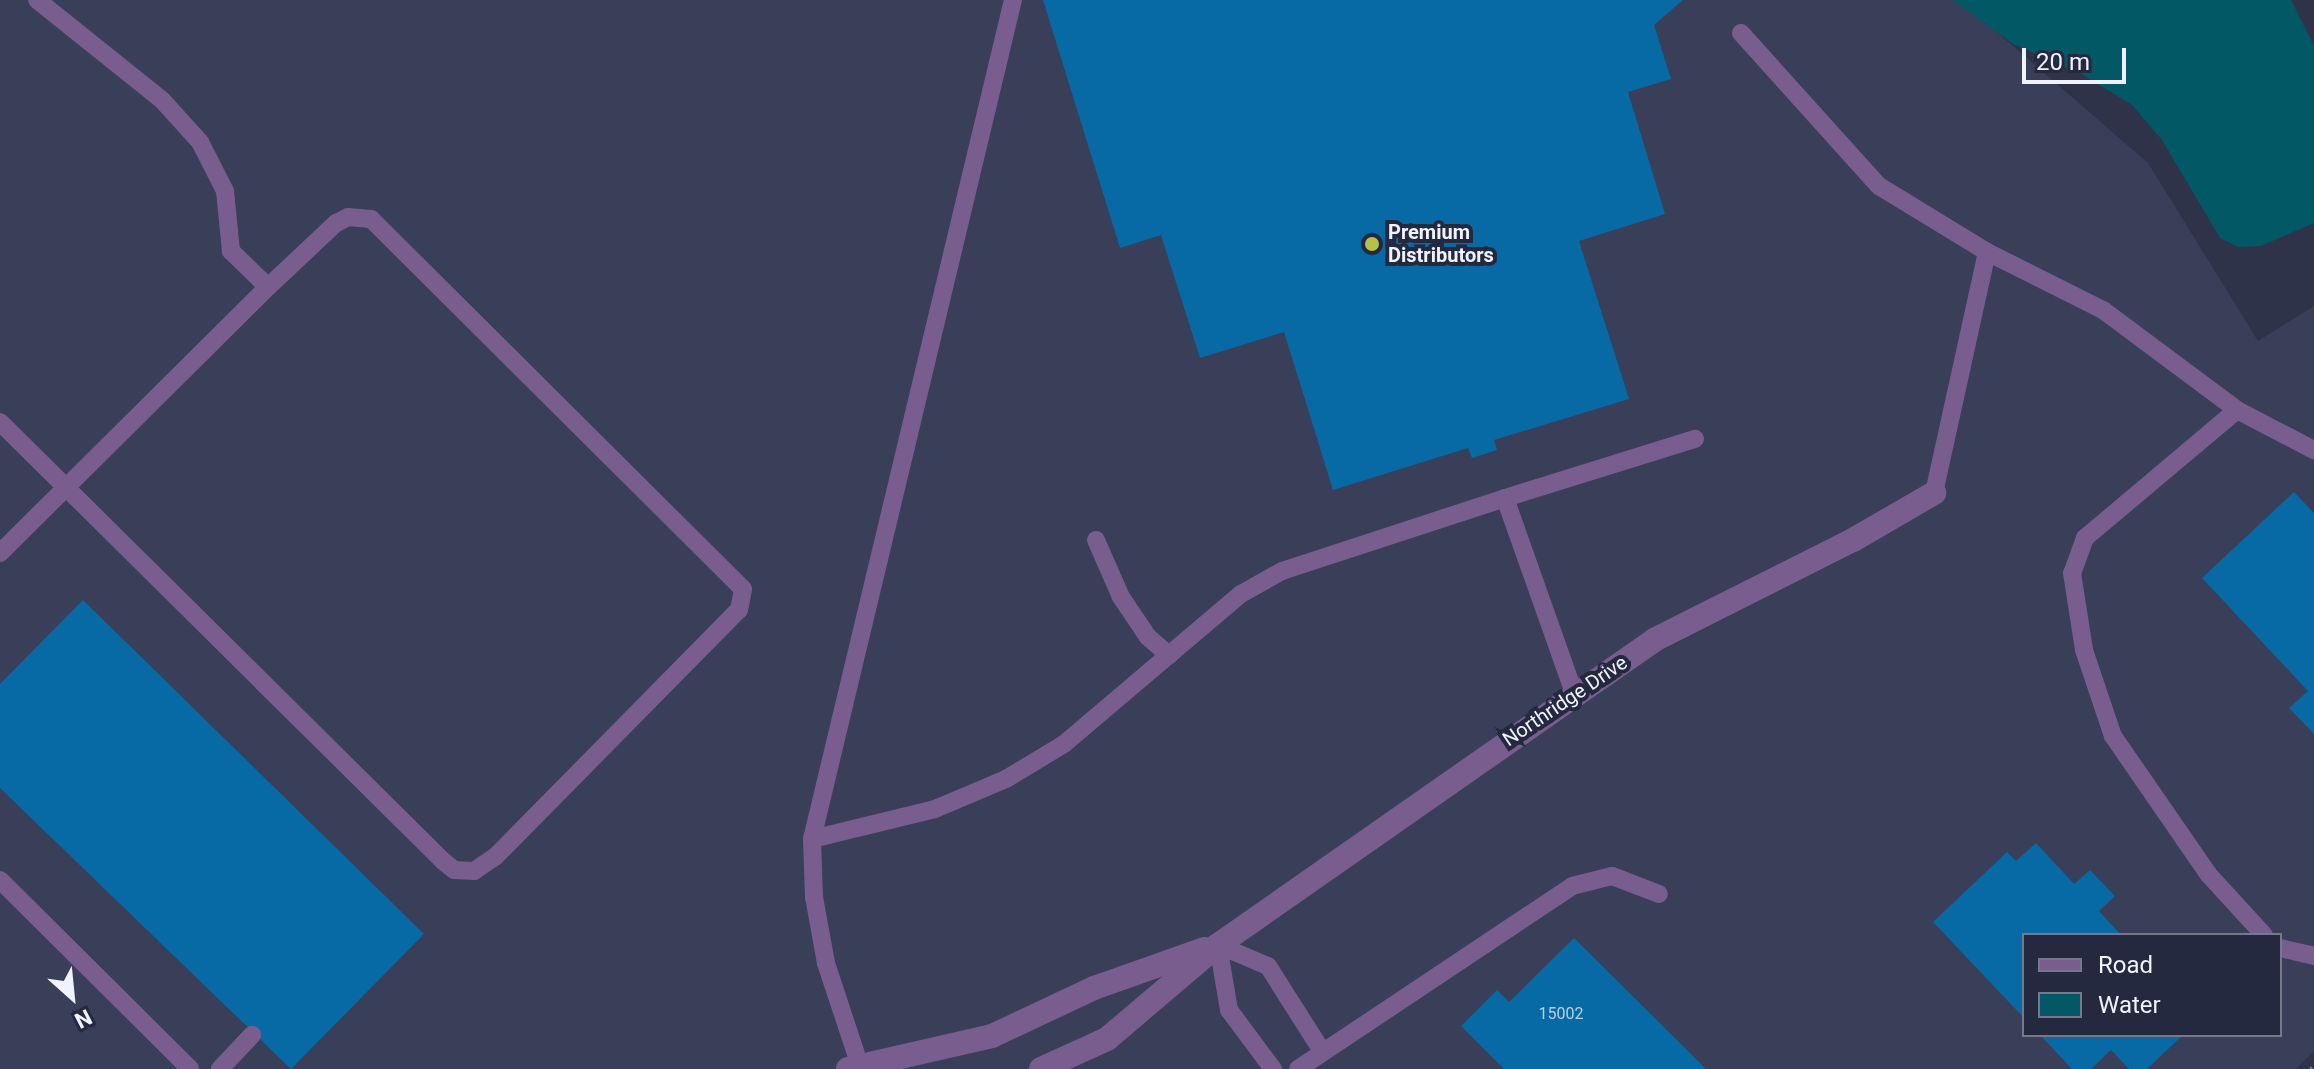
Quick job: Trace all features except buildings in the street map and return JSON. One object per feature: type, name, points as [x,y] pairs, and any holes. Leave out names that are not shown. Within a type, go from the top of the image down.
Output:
[{"type":"street","name":"Northridge Drive","points":[[1041,1069],[1107,1039],[1218,945],[1574,693],[1656,639],[1853,540],[1934,493]]},
{"type":"street","name":"Northridge Drive","points":[[856,1068],[992,1036],[1094,988],[1218,945]]},
{"type":"lane","points":[[37,0],[162,100],[190,130],[215,164],[225,191],[231,251],[268,287]]},
{"type":"lane","points":[[856,1068],[826,963],[814,897],[812,839],[1013,0]]},
{"type":"lane","points":[[1741,33],[1879,186],[1987,252],[2103,310],[2237,410],[2314,450]]},
{"type":"lane","points":[[0,422],[66,488],[443,861],[464,872],[495,857],[739,610],[745,596],[736,581],[371,219],[348,217],[336,223],[268,287],[66,488],[0,553]]},
{"type":"lane","points":[[1934,493],[1987,252]]},
{"type":"lane","points":[[2237,410],[2085,538],[2072,573],[2084,650],[2113,736],[2209,875],[2262,933]]},
{"type":"lane","points":[[812,839],[935,809],[1006,779],[1064,744],[1241,594],[1282,571],[1695,439]]},
{"type":"lane","points":[[1505,498],[1574,693]]},
{"type":"lane","points":[[1096,540],[1121,597],[1148,637],[1169,655]]},
{"type":"lane","points":[[1298,1069],[1572,886],[1612,876],[1659,894]]},
{"type":"lane","points":[[0,880],[190,1069]]},
{"type":"lane","points":[[1218,945],[1268,966],[1322,1051]]},
{"type":"lane","points":[[1218,945],[1229,1010],[1273,1069]]},
{"type":"lane","points":[[2282,948],[2314,956]]},
{"type":"lane","points":[[220,1069],[252,1035]]},
{"type":"shaded area","points":[[0,0],[1960,0],[2148,163],[2258,341],[2314,306],[2314,1051],[2296,1069],[0,1069]]},
{"type":"water","points":[[1953,0],[2291,0],[2314,46],[2314,223],[2261,246],[2238,247],[2220,238],[2162,140],[2132,105],[2080,73],[2013,44]]},
{"type":"place","name":"Premium Distributors","points":[[1372,244]]}]
